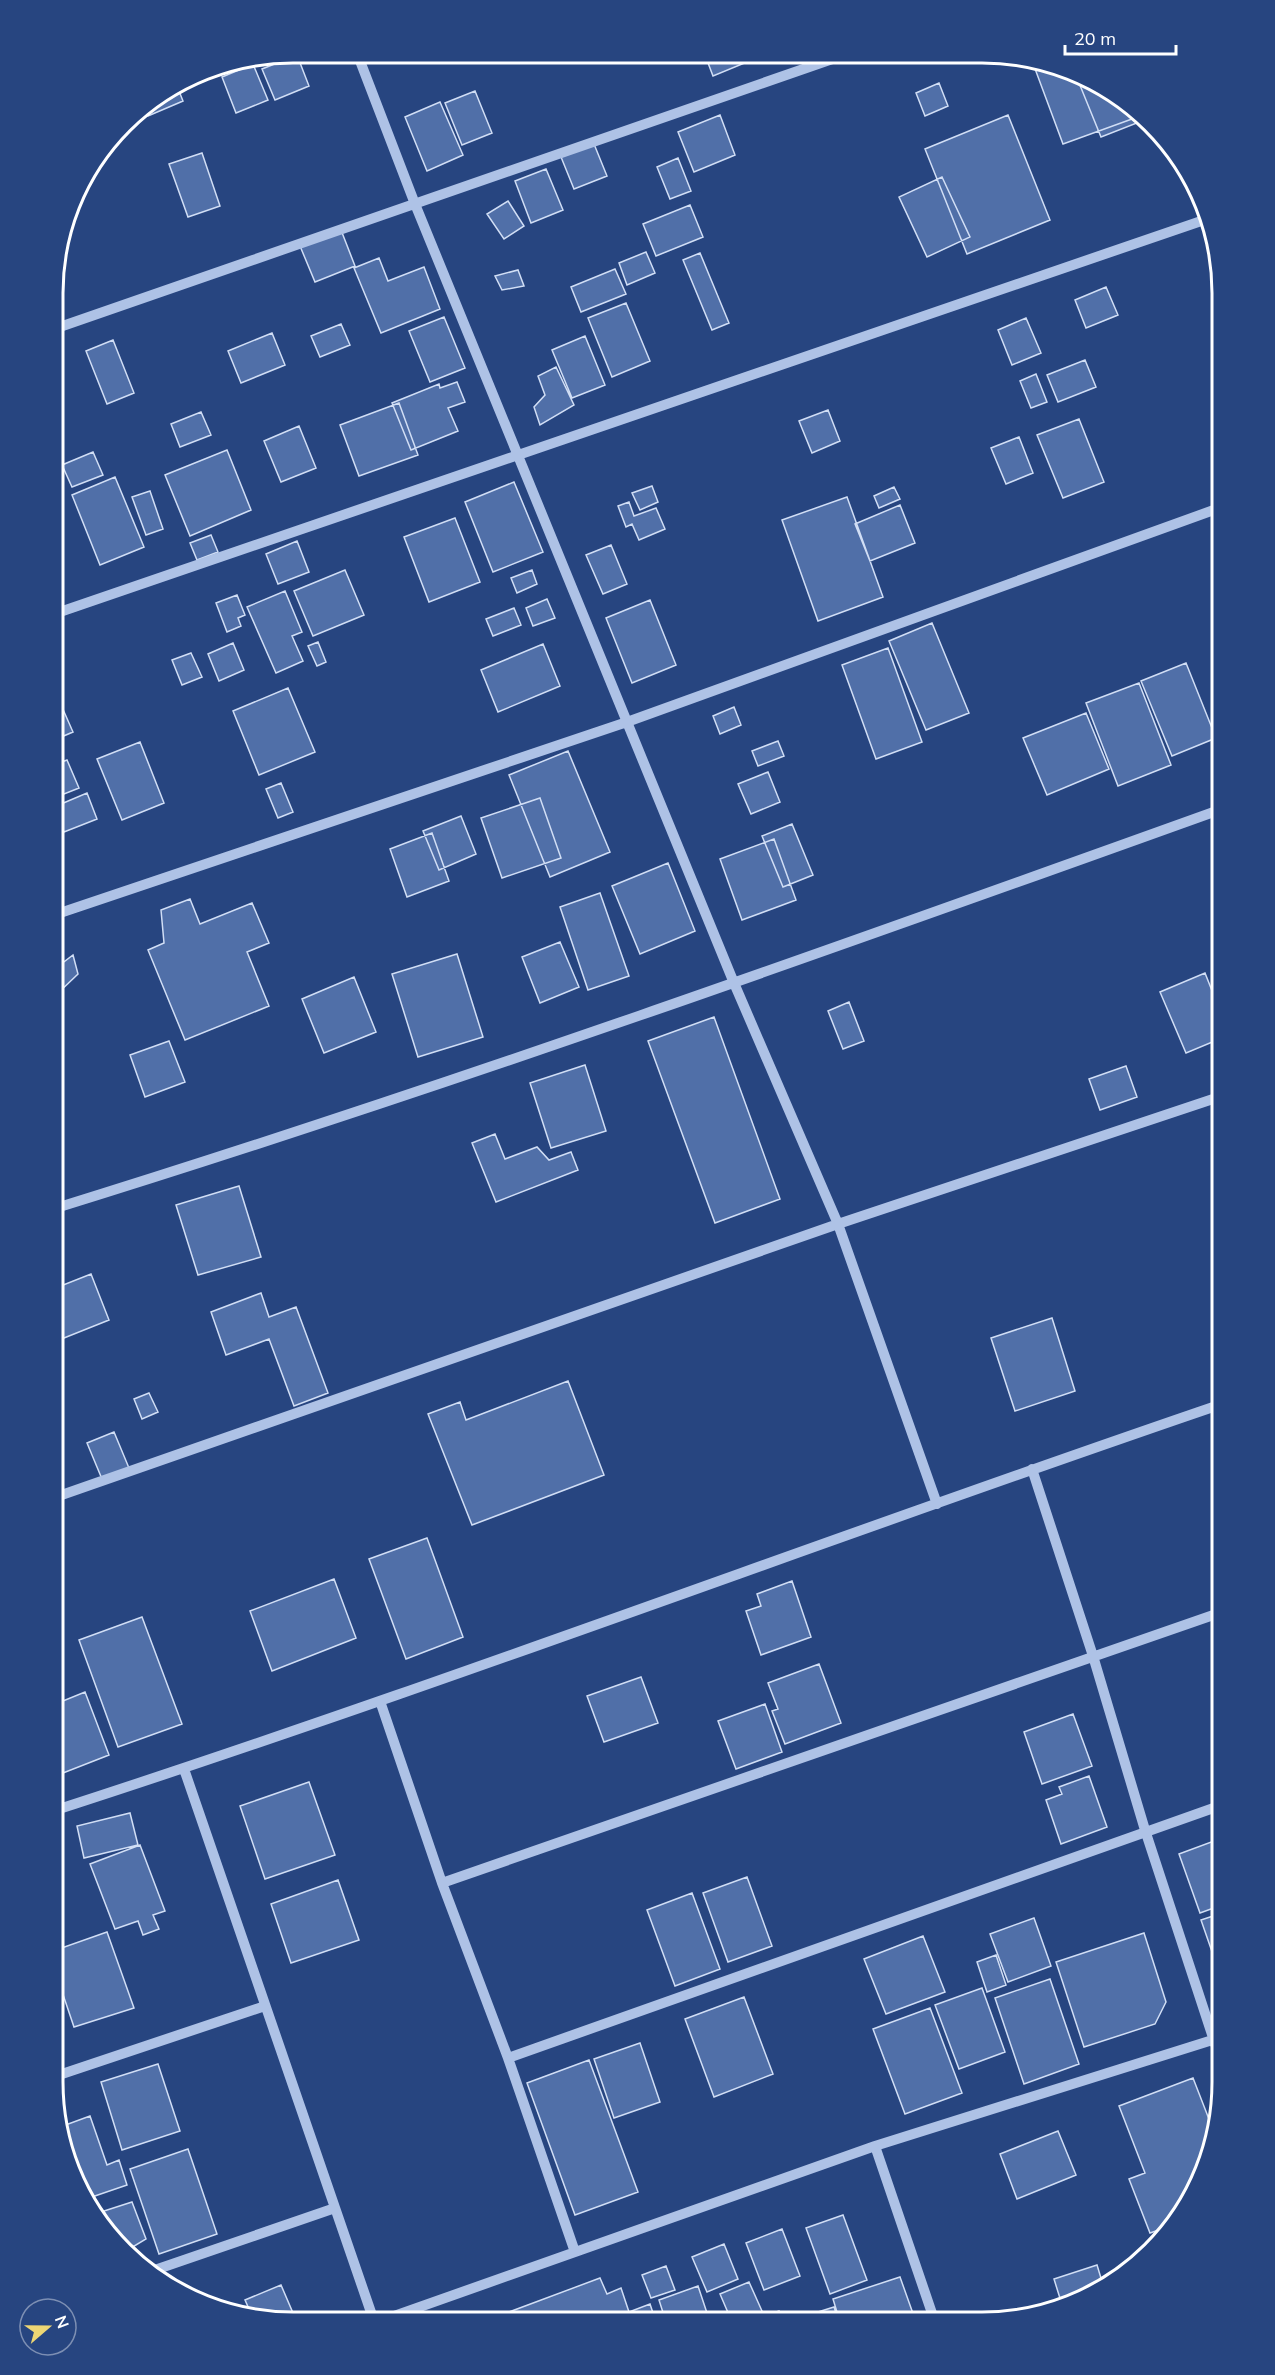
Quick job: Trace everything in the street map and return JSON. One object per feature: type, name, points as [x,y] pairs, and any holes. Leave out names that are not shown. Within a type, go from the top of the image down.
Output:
[{"type":"street","points":[[361,63],[627,722],[838,1224],[937,1504]]},
{"type":"street","points":[[63,326],[821,63]]},
{"type":"street","points":[[63,611],[1201,221]]},
{"type":"street","points":[[63,912],[627,722],[1212,511]]},
{"type":"street","points":[[63,1206],[178,1170],[735,983],[1212,813]]},
{"type":"street","points":[[63,1495],[838,1224],[1212,1099]]},
{"type":"street","points":[[63,1808],[184,1769],[380,1701],[1032,1469],[1212,1407]]},
{"type":"street","points":[[1032,1469],[1093,1656],[1145,1830],[1212,2019]]},
{"type":"street","points":[[442,1884],[1212,1615]]},
{"type":"street","points":[[380,1701],[442,1884],[508,2058],[575,2252]]},
{"type":"street","points":[[184,1769],[371,2312]]},
{"type":"street","points":[[508,2058],[1212,1807]]},
{"type":"street","points":[[63,2073],[264,2006]]},
{"type":"street","points":[[405,2312],[875,2146],[1212,2041]]},
{"type":"street","points":[[875,2146],[931,2312]]},
{"type":"street","points":[[158,2268],[335,2208]]},
{"type":"building","points":[[276,63],[300,63],[309,86],[275,100],[262,69]]},
{"type":"building","points":[[708,63],[745,63],[713,76]]},
{"type":"building","points":[[254,66],[268,100],[236,113],[222,77]]},
{"type":"building","points":[[1035,69],[1084,87],[1133,119],[1063,144]]},
{"type":"building","points":[[939,83],[948,106],[925,116],[916,93]]},
{"type":"building","points":[[1080,85],[1110,102],[1137,123],[1101,137]]},
{"type":"building","points":[[475,91],[492,133],[462,145],[445,103]]},
{"type":"building","points":[[180,93],[183,101],[148,116],[153,110]]},
{"type":"building","points":[[440,102],[463,155],[427,171],[405,117]]},
{"type":"building","points":[[720,115],[735,155],[694,172],[678,132]]},
{"type":"building","points":[[1008,115],[1050,220],[967,254],[925,149]]},
{"type":"building","points":[[594,144],[607,176],[574,189],[561,157]]},
{"type":"building","points":[[202,153],[220,206],[188,217],[169,164]]},
{"type":"building","points":[[678,158],[691,191],[670,199],[657,167]]},
{"type":"building","points":[[546,169],[563,210],[531,223],[515,181]]},
{"type":"building","points":[[942,177],[970,237],[927,257],[899,197]]},
{"type":"building","points":[[508,201],[524,226],[504,239],[487,214]]},
{"type":"building","points":[[690,205],[703,237],[656,256],[643,224]]},
{"type":"building","points":[[341,230],[355,266],[315,282],[300,246]]},
{"type":"building","points":[[646,252],[655,273],[627,285],[619,263]]},
{"type":"building","points":[[700,253],[729,323],[712,330],[683,260]]},
{"type":"building","points":[[379,258],[388,281],[424,267],[440,309],[381,333],[354,268]]},
{"type":"building","points":[[615,269],[626,294],[581,312],[571,287]]},
{"type":"building","points":[[518,270],[524,286],[502,290],[495,276]]},
{"type":"building","points":[[1106,287],[1118,315],[1086,328],[1075,300]]},
{"type":"building","points":[[626,303],[650,361],[612,377],[588,318]]},
{"type":"building","points":[[444,317],[465,368],[430,382],[409,331]]},
{"type":"building","points":[[1026,318],[1041,353],[1012,365],[998,330]]},
{"type":"building","points":[[341,324],[350,345],[320,357],[311,336]]},
{"type":"building","points":[[272,333],[285,365],[241,383],[228,351]]},
{"type":"building","points":[[585,336],[605,385],[572,398],[552,350]]},
{"type":"building","points":[[113,340],[134,393],[107,404],[86,351]]},
{"type":"building","points":[[1085,360],[1096,387],[1058,402],[1047,375]]},
{"type":"building","points":[[556,367],[574,405],[540,425],[534,407],[545,395],[538,376]]},
{"type":"building","points":[[1036,374],[1047,402],[1031,408],[1020,381]]},
{"type":"building","points":[[457,382],[465,402],[448,408],[458,431],[411,450],[392,403],[439,384],[440,388]]},
{"type":"building","points":[[399,403],[418,455],[359,476],[340,425]]},
{"type":"building","points":[[828,410],[840,441],[812,453],[799,421]]},
{"type":"building","points":[[201,412],[211,435],[180,447],[171,424]]},
{"type":"building","points":[[1079,419],[1104,482],[1063,498],[1037,435]]},
{"type":"building","points":[[299,426],[316,468],[281,482],[264,441]]},
{"type":"building","points":[[1019,437],[1033,473],[1006,484],[991,448]]},
{"type":"building","points":[[227,450],[251,510],[190,536],[165,475]]},
{"type":"building","points":[[93,452],[103,475],[72,487],[63,465]]},
{"type":"building","points":[[115,477],[144,547],[100,565],[72,495]]},
{"type":"building","points":[[514,482],[543,552],[493,572],[465,502]]},
{"type":"building","points":[[652,486],[658,502],[640,510],[632,493]]},
{"type":"building","points":[[894,487],[900,499],[879,508],[874,496]]},
{"type":"building","points":[[150,491],[163,529],[146,535],[132,497]]},
{"type":"building","points":[[847,497],[883,597],[818,621],[782,520]]},
{"type":"building","points":[[629,502],[634,516],[656,508],[665,529],[639,540],[632,524],[626,527],[618,506]]},
{"type":"building","points":[[900,505],[915,543],[870,561],[855,524]]},
{"type":"building","points":[[455,518],[480,582],[429,602],[404,537]]},
{"type":"building","points":[[211,535],[218,552],[197,560],[190,543]]},
{"type":"building","points":[[297,541],[309,572],[278,584],[266,554]]},
{"type":"building","points":[[611,545],[627,584],[603,594],[586,555]]},
{"type":"building","points":[[345,570],[364,615],[313,636],[294,591]]},
{"type":"building","points":[[532,570],[537,584],[517,593],[511,578]]},
{"type":"building","points":[[285,591],[302,632],[292,636],[303,661],[276,673],[247,607]]},
{"type":"building","points":[[237,595],[245,615],[238,618],[241,626],[227,632],[216,603]]},
{"type":"building","points":[[547,599],[555,618],[533,626],[526,608]]},
{"type":"building","points":[[650,600],[676,665],[632,683],[606,618]]},
{"type":"building","points":[[514,608],[521,625],[493,636],[486,619]]},
{"type":"building","points":[[932,623],[969,713],[926,730],[889,641]]},
{"type":"building","points":[[318,642],[326,662],[317,666],[308,646]]},
{"type":"building","points":[[233,643],[244,670],[219,681],[208,654]]},
{"type":"building","points":[[543,644],[560,686],[498,712],[481,670]]},
{"type":"building","points":[[888,648],[922,742],[876,759],[842,665]]},
{"type":"building","points":[[191,653],[202,677],[182,685],[172,660]]},
{"type":"building","points":[[1186,663],[1212,728],[1212,740],[1172,756],[1141,681]]},
{"type":"building","points":[[1139,683],[1171,765],[1118,786],[1086,703]]},
{"type":"building","points":[[288,688],[315,752],[259,775],[233,711]]},
{"type":"building","points":[[734,707],[741,725],[720,734],[713,716]]},
{"type":"building","points":[[63,709],[73,732],[63,736]]},
{"type":"building","points":[[1086,713],[1109,769],[1047,795],[1023,738]]},
{"type":"building","points":[[778,741],[784,756],[758,766],[752,751]]},
{"type":"building","points":[[140,742],[164,803],[122,820],[97,759]]},
{"type":"building","points":[[568,751],[610,852],[550,877],[509,775]]},
{"type":"building","points":[[67,760],[79,788],[63,794],[63,762]]},
{"type":"building","points":[[768,772],[780,802],[751,814],[738,784]]},
{"type":"building","points":[[281,783],[293,812],[278,818],[266,789]]},
{"type":"building","points":[[87,793],[97,819],[64,832],[63,803]]},
{"type":"building","points":[[540,798],[561,858],[502,878],[481,818]]},
{"type":"building","points":[[461,816],[476,854],[439,870],[423,831]]},
{"type":"building","points":[[792,824],[813,875],[783,887],[762,836]]},
{"type":"building","points":[[432,833],[449,881],[407,897],[390,849]]},
{"type":"building","points":[[774,839],[796,900],[742,920],[720,859]]},
{"type":"building","points":[[668,863],[695,931],[640,954],[612,886]]},
{"type":"building","points":[[600,893],[629,976],[588,990],[560,907]]},
{"type":"building","points":[[190,899],[200,924],[252,903],[269,943],[247,952],[269,1006],[185,1040],[148,950],[164,943],[161,910]]},
{"type":"building","points":[[560,942],[579,987],[540,1003],[522,957]]},
{"type":"building","points":[[457,954],[483,1037],[418,1057],[392,974]]},
{"type":"building","points":[[73,955],[78,974],[63,988],[63,963]]},
{"type":"building","points":[[1205,973],[1212,991],[1212,1042],[1186,1053],[1160,992]]},
{"type":"building","points":[[354,977],[376,1032],[324,1053],[302,999]]},
{"type":"building","points":[[849,1002],[864,1041],[843,1049],[828,1011]]},
{"type":"building","points":[[714,1017],[780,1199],[715,1223],[648,1041]]},
{"type":"building","points":[[169,1041],[185,1082],[145,1097],[130,1055]]},
{"type":"building","points":[[585,1065],[606,1131],[551,1148],[530,1083]]},
{"type":"building","points":[[1126,1066],[1137,1097],[1100,1110],[1089,1079]]},
{"type":"building","points":[[495,1134],[505,1159],[537,1147],[549,1160],[571,1152],[578,1170],[496,1202],[472,1143]]},
{"type":"building","points":[[239,1186],[261,1257],[198,1275],[176,1205]]},
{"type":"building","points":[[91,1274],[109,1320],[63,1338],[63,1285]]},
{"type":"building","points":[[261,1293],[269,1317],[296,1307],[328,1393],[294,1406],[269,1339],[226,1355],[211,1312]]},
{"type":"building","points":[[1052,1318],[1075,1391],[1015,1411],[991,1338]]},
{"type":"building","points":[[568,1381],[604,1475],[472,1525],[428,1414],[460,1402],[466,1420]]},
{"type":"building","points":[[149,1393],[158,1412],[142,1419],[134,1399]]},
{"type":"building","points":[[114,1432],[129,1468],[102,1479],[87,1443]]},
{"type":"building","points":[[427,1538],[463,1637],[406,1659],[369,1559]]},
{"type":"building","points":[[334,1579],[356,1638],[272,1671],[250,1611]]},
{"type":"building","points":[[792,1581],[811,1637],[761,1655],[746,1611],[761,1606],[757,1594]]},
{"type":"building","points":[[142,1617],[182,1724],[118,1747],[79,1640]]},
{"type":"building","points":[[819,1664],[841,1723],[785,1744],[772,1711],[778,1709],[768,1683]]},
{"type":"building","points":[[641,1677],[658,1723],[604,1742],[587,1696]]},
{"type":"building","points":[[85,1692],[109,1755],[63,1773],[63,1701]]},
{"type":"building","points":[[765,1704],[782,1752],[736,1769],[718,1721]]},
{"type":"building","points":[[1073,1714],[1092,1766],[1042,1784],[1024,1732]]},
{"type":"building","points":[[1089,1776],[1107,1827],[1061,1844],[1046,1800],[1062,1794],[1059,1787]]},
{"type":"building","points":[[309,1782],[335,1855],[265,1879],[240,1806]]},
{"type":"building","points":[[130,1813],[138,1845],[84,1858],[77,1826]]},
{"type":"building","points":[[1212,1842],[1212,1909],[1200,1913],[1179,1854]]},
{"type":"building","points":[[140,1845],[165,1911],[153,1915],[159,1929],[143,1935],[138,1921],[115,1929],[90,1864]]},
{"type":"building","points":[[747,1877],[772,1946],[728,1962],[703,1893]]},
{"type":"building","points":[[338,1880],[359,1940],[291,1963],[271,1904]]},
{"type":"building","points":[[692,1893],[720,1969],[675,1986],[647,1910]]},
{"type":"building","points":[[1212,1916],[1212,1952],[1201,1920]]},
{"type":"building","points":[[1034,1918],[1051,1966],[1008,1982],[990,1934]]},
{"type":"building","points":[[107,1932],[134,2008],[74,2027],[63,1995],[63,1947]]},
{"type":"building","points":[[1144,1933],[1166,2002],[1155,2024],[1084,2047],[1056,1962]]},
{"type":"building","points":[[923,1936],[945,1992],[886,2014],[864,1959]]},
{"type":"building","points":[[996,1955],[1006,1985],[987,1992],[977,1962]]},
{"type":"building","points":[[1050,1979],[1079,2064],[1024,2084],[995,1998]]},
{"type":"building","points":[[982,1988],[1005,2052],[959,2069],[935,2005]]},
{"type":"building","points":[[744,1997],[773,2074],[714,2097],[685,2019]]},
{"type":"building","points":[[930,2008],[962,2093],[905,2114],[873,2029]]},
{"type":"building","points":[[640,2043],[660,2102],[614,2118],[594,2059]]},
{"type":"building","points":[[589,2060],[638,2192],[575,2215],[527,2083]]},
{"type":"building","points":[[158,2064],[180,2131],[122,2150],[101,2082]]},
{"type":"building","points":[[1193,2078],[1209,2119],[1200,2156],[1188,2184],[1165,2222],[1158,2230],[1150,2233],[1129,2179],[1145,2173],[1119,2106]]},
{"type":"building","points":[[90,2116],[107,2165],[119,2160],[127,2185],[94,2196],[80,2170],[67,2125]]},
{"type":"building","points":[[1058,2131],[1076,2175],[1017,2199],[1000,2154]]},
{"type":"building","points":[[188,2149],[217,2234],[159,2254],[130,2169]]},
{"type":"building","points":[[132,2202],[146,2239],[132,2247],[110,2222],[104,2211]]},
{"type":"building","points":[[843,2215],[867,2280],[830,2294],[806,2228]]},
{"type":"building","points":[[782,2229],[800,2276],[764,2290],[746,2243]]},
{"type":"building","points":[[724,2244],[738,2279],[707,2292],[692,2257]]},
{"type":"building","points":[[1097,2265],[1101,2278],[1060,2299],[1054,2279]]},
{"type":"building","points":[[666,2266],[675,2290],[651,2298],[642,2275]]},
{"type":"building","points":[[900,2277],[912,2312],[837,2312],[833,2299]]},
{"type":"building","points":[[600,2278],[607,2294],[621,2288],[629,2312],[509,2312]]},
{"type":"building","points":[[749,2282],[762,2311],[728,2312],[720,2294]]},
{"type":"building","points":[[281,2285],[293,2312],[249,2308],[245,2300]]},
{"type":"building","points":[[698,2286],[707,2312],[663,2312],[659,2300]]},
{"type":"building","points":[[650,2304],[653,2312],[629,2312]]},
{"type":"building","points":[[834,2307],[836,2312],[818,2312]]}]
